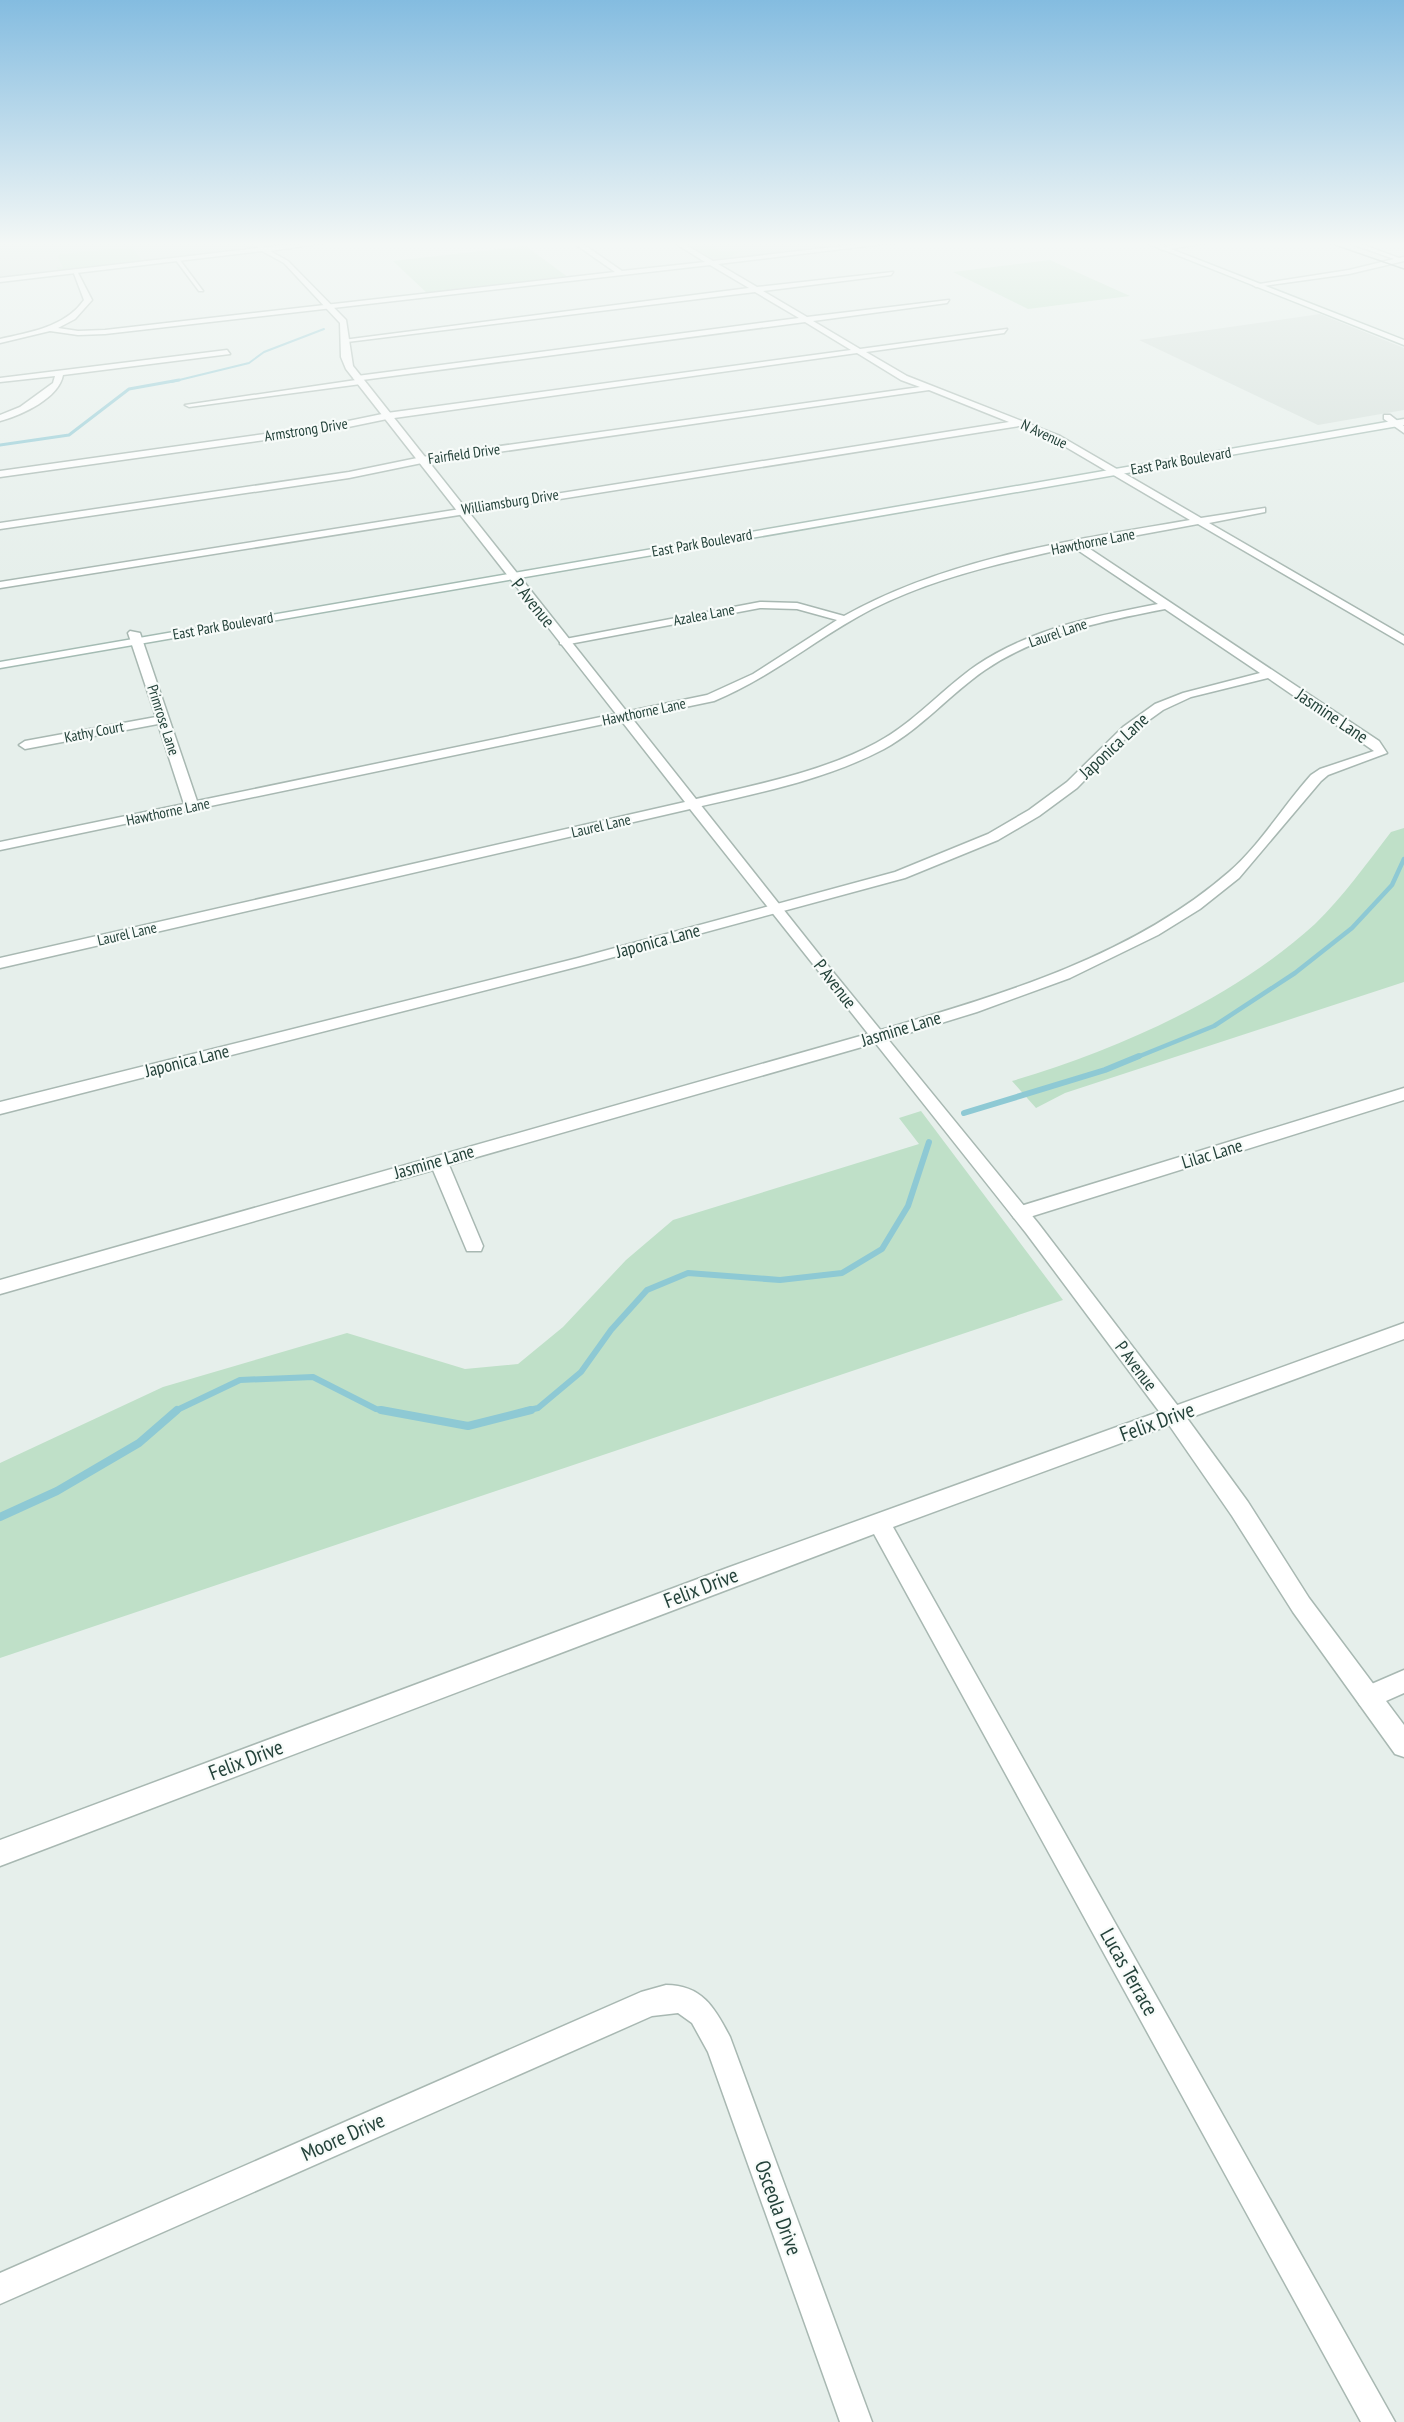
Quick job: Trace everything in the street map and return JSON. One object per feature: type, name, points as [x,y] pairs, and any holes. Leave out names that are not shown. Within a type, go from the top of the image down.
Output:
[{"type":"street","points":[[0,380],[203,355]]},
{"type":"street","name":"P Avenue","points":[[346,355],[346,363],[509,573],[1020,1214],[1174,1416],[1240,1509],[1301,1605],[1404,1745]]},
{"type":"street","points":[[189,405],[546,355]]},
{"type":"street","name":"Armstrong Drive","points":[[0,474],[329,428],[387,416],[838,355]]},
{"type":"street","name":"N Avenue","points":[[865,355],[903,378],[1057,438],[1404,641]]},
{"type":"street","points":[[0,418],[20,412],[37,400],[57,384],[59,373]]},
{"type":"street","name":"Fairfield Drive","points":[[0,526],[349,475],[422,460],[929,388]]},
{"type":"street","name":"East Park Boulevard","points":[[1391,421],[1404,414]]},
{"type":"street","points":[[1391,421],[1404,430]]},
{"type":"street","name":"East Park Boulevard","points":[[0,656],[136,637],[1391,421],[1404,422]]},
{"type":"street","name":"Williamsburg Drive","points":[[0,585],[460,510],[1021,423]]},
{"type":"street","name":"Hawthorne Lane","points":[[0,846],[710,698],[768,672],[844,619],[889,597],[935,580],[981,566],[1077,545],[1262,510]]},
{"type":"street","name":"Jasmine Lane","points":[[0,1287],[991,1002],[1109,956],[1186,911],[1233,875],[1262,845],[1307,788],[1324,772],[1381,753],[1380,748],[1375,744],[1077,545]]},
{"type":"street","name":"Azalea Lane","points":[[564,642],[760,605],[797,606],[844,619]]},
{"type":"street","name":"Laurel Lane","points":[[0,963],[790,780],[862,755],[899,734],[982,667],[1010,651],[1064,629],[1167,605]]},
{"type":"street","name":"East Park Boulevard","points":[[0,665],[136,637]]},
{"type":"street","name":"Primrose Lane","points":[[136,637],[192,807]]},
{"type":"street","name":"Japonica Lane","points":[[0,1108],[777,910],[900,875],[993,837],[1053,800],[1086,772],[1127,730],[1159,707],[1187,695],[1269,674]]},
{"type":"street","name":"Kathy Court","points":[[25,745],[163,719]]},
{"type":"street","name":"Lilac Lane","points":[[1020,1214],[1404,1094]]},
{"type":"street","points":[[438,1161],[474,1246]]},
{"type":"street","name":"Felix Drive","points":[[0,1853],[879,1523],[1404,1331]]},
{"type":"street","name":"Lucas Terrace","points":[[879,1523],[1379,2422]]},
{"type":"street","points":[[1368,1697],[1404,1681]]},
{"type":"street","name":"Moore Drive","points":[[0,2289],[651,2002],[672,1996],[690,2000]]},
{"type":"street","name":"Osceola Drive","points":[[690,2000],[705,2016],[720,2047],[856,2422]]},
{"type":"shaded area","points":[[1171,355],[1404,355],[1404,410],[1318,425]]},
{"type":"green space","points":[[1404,828],[1404,982],[1065,1093],[1036,1108],[1012,1081],[1093,1054],[1133,1037],[1210,999],[1247,976],[1315,924],[1345,891],[1391,832]]},
{"type":"green space","points":[[921,1111],[1063,1300],[0,1658],[0,1463],[163,1387],[347,1333],[465,1369],[518,1364],[563,1327],[626,1260],[673,1220],[919,1144],[899,1118]]},
{"type":"waterway","points":[[171,382],[249,363],[260,355]]},
{"type":"waterway","points":[[0,445],[69,435],[129,389],[179,380]]},
{"type":"waterway","points":[[1135,1058],[1214,1026],[1295,973],[1352,928],[1392,885],[1404,859]]},
{"type":"waterway","points":[[964,1113],[1105,1070],[1139,1056]]},
{"type":"waterway","points":[[525,1411],[538,1408],[581,1372],[611,1330],[647,1290],[688,1273],[780,1280],[842,1273],[882,1249],[908,1206],[929,1142]]},
{"type":"waterway","points":[[177,1410],[240,1380],[313,1377],[376,1409],[389,1411]]},
{"type":"waterway","points":[[0,1517],[57,1491],[139,1443],[177,1410]]},
{"type":"waterway","points":[[381,1410],[468,1426],[531,1410]]}]
